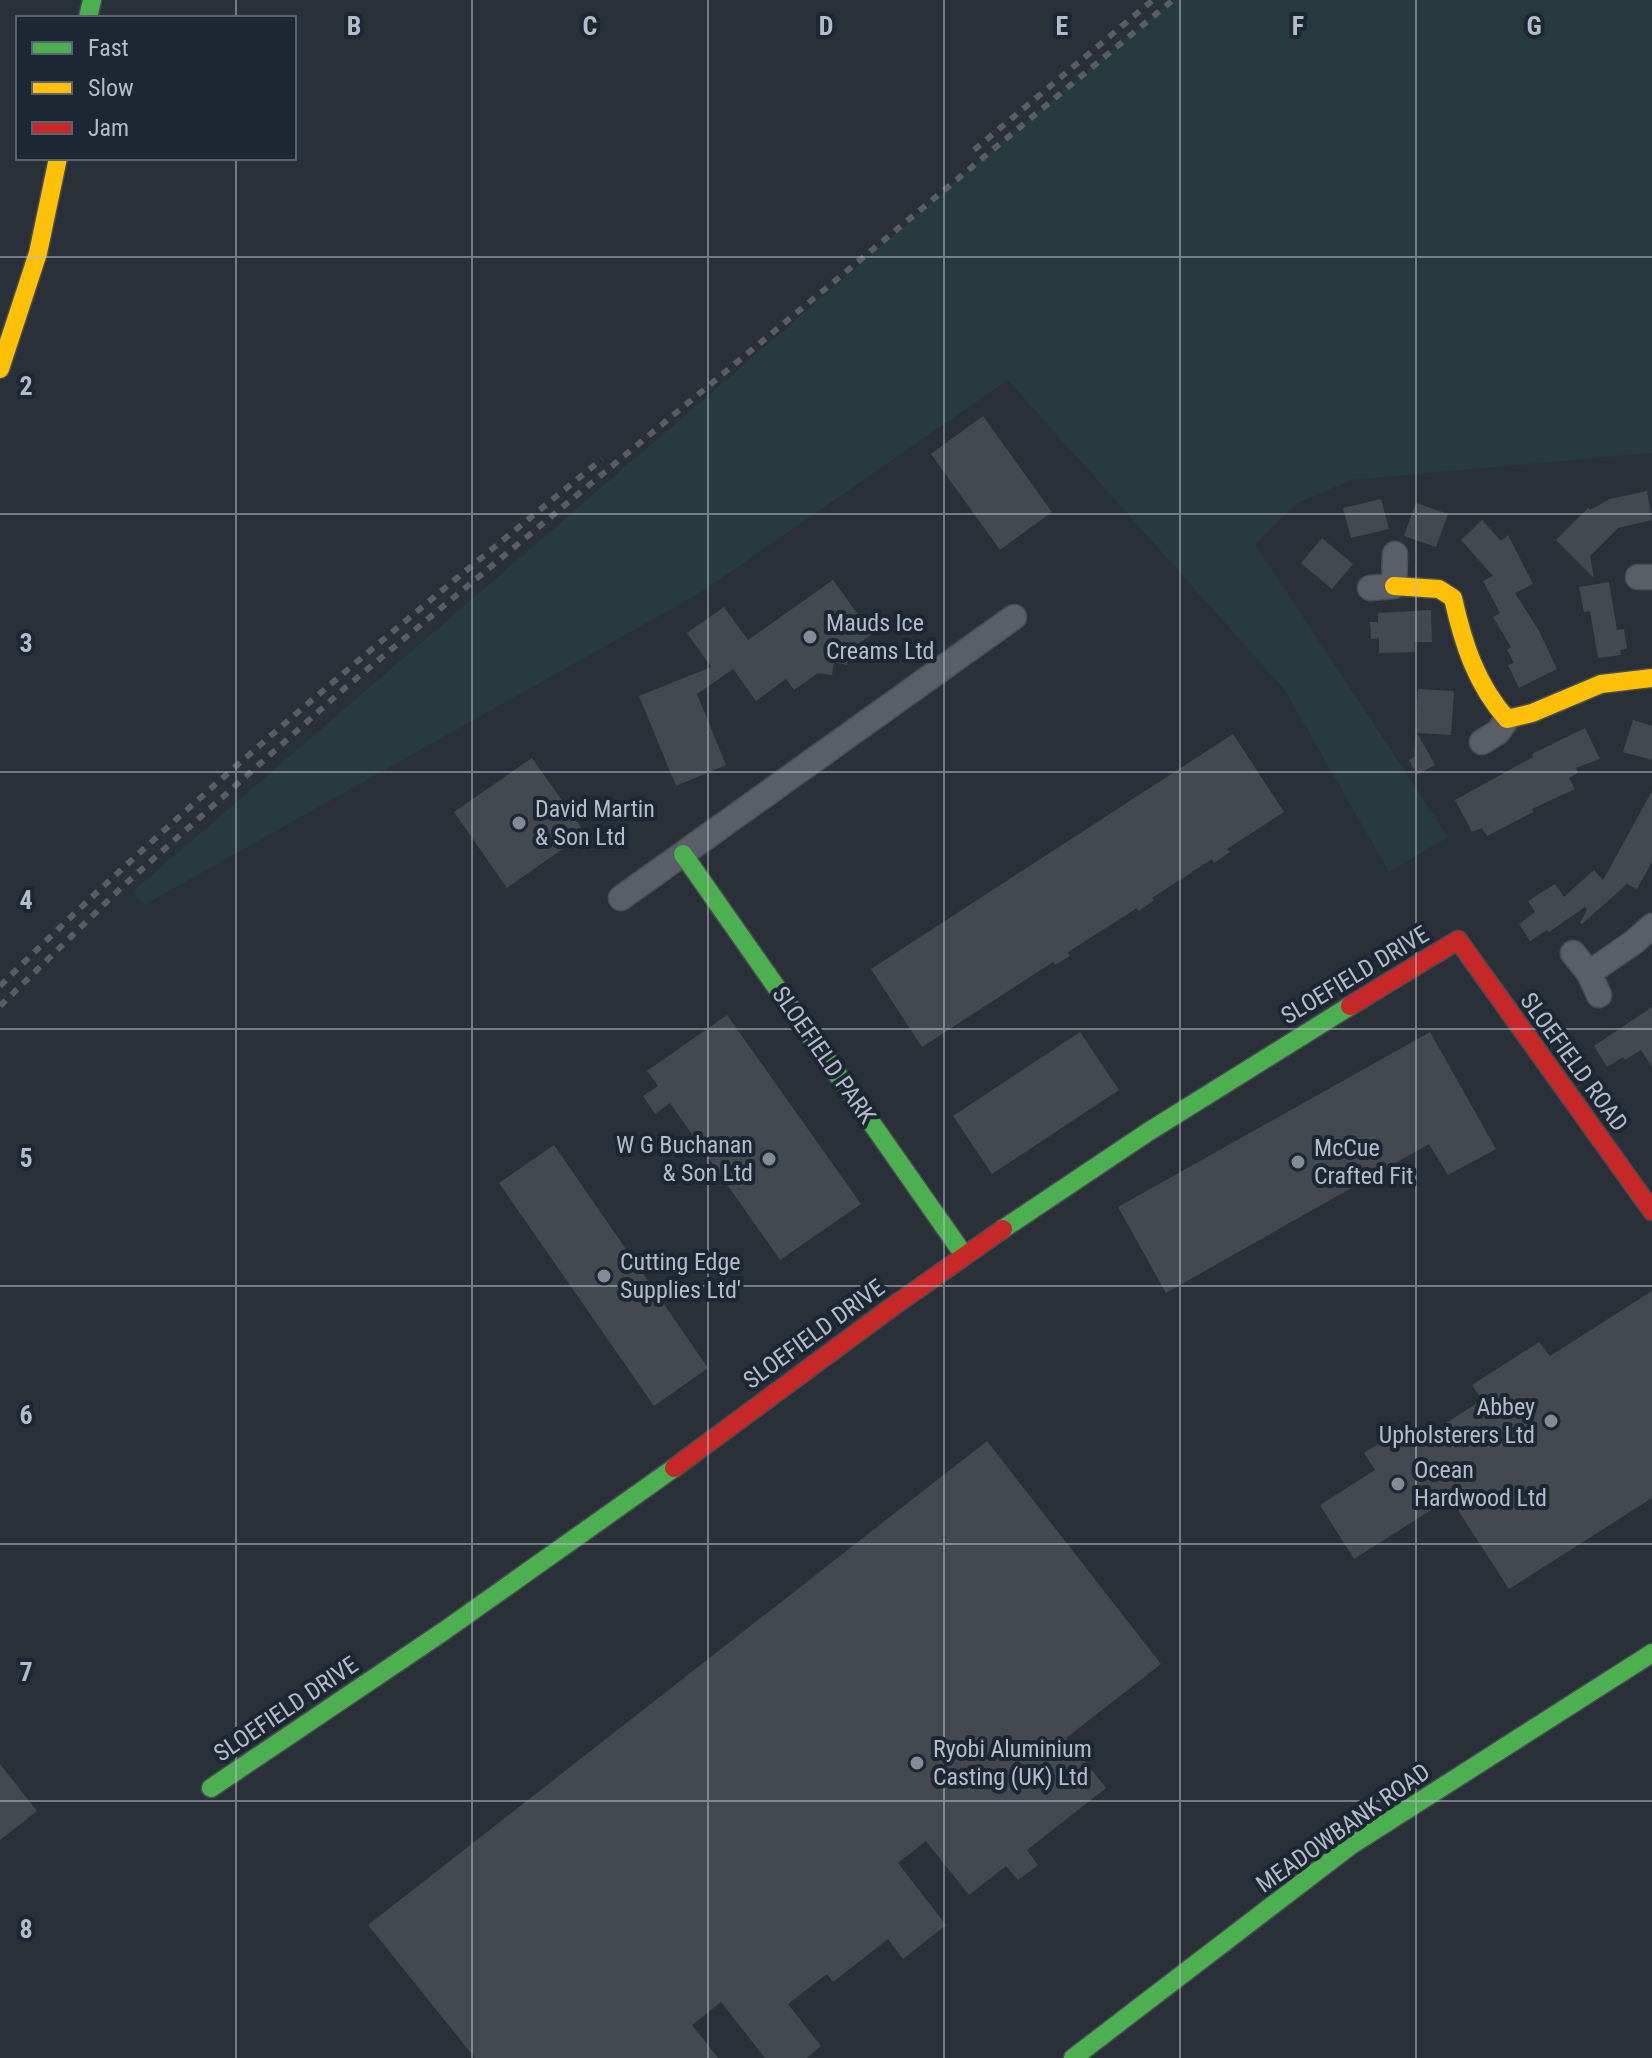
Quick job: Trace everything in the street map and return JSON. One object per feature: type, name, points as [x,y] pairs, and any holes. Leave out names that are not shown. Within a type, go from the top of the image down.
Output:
[{"type":"street","points":[[0,369],[38,253],[58,160]]},
{"type":"street","points":[[1395,554],[1382,587],[1439,589],[1453,598],[1459,629],[1471,663],[1496,707],[1507,719]]},
{"type":"street","points":[[621,898],[1014,617]]},
{"type":"street","points":[[1482,742],[1498,732],[1507,719],[1530,715],[1572,694],[1605,683],[1652,678]]},
{"type":"street","name":"SLOEFIELD PARK","points":[[683,854],[964,1255]]},
{"type":"street","points":[[1573,953],[1594,984],[1623,951],[1652,926]]},
{"type":"street","name":"SLOEFIELD DRIVE","points":[[211,1788],[324,1715],[635,1496],[964,1255],[1075,1179],[1201,1097],[1458,940]]},
{"type":"street","name":"SLOEFIELD ROAD","points":[[1458,940],[1652,1211]]},
{"type":"street","name":"MEADOWBANK ROAD","points":[[1073,2058],[1350,1846],[1652,1653]]},
{"type":"green space","points":[[1173,0],[1652,0],[1652,453],[1352,480],[1297,503],[1255,544],[1448,837],[1389,872],[1284,689],[1008,380],[700,593],[144,905],[132,892],[1016,130]]},
{"type":"building","points":[[983,416],[1052,512],[1000,550],[931,454]]},
{"type":"building","points":[[1647,491],[1652,520],[1618,528],[1590,556],[1594,578],[1556,540],[1588,508],[1590,510],[1610,499]]},
{"type":"building","points":[[1381,499],[1389,529],[1351,538],[1343,508]]},
{"type":"building","points":[[1416,503],[1448,514],[1436,547],[1404,536]]},
{"type":"building","points":[[1482,520],[1501,541],[1508,535],[1533,584],[1515,593],[1539,631],[1557,669],[1519,688],[1508,665],[1514,663],[1507,650],[1511,647],[1493,617],[1500,613],[1483,581],[1493,576],[1461,540]]},
{"type":"building","points":[[1322,538],[1353,564],[1332,589],[1301,563]]},
{"type":"building","name":"Mauds Ice Creams Ltd","points":[[833,580],[872,634],[849,651],[847,665],[834,662],[832,675],[818,673],[794,690],[786,679],[756,701],[733,669],[697,694],[726,765],[676,786],[639,696],[711,667],[687,633],[724,607],[748,640]]},
{"type":"building","points":[[1609,582],[1617,630],[1624,629],[1627,649],[1620,650],[1621,655],[1598,658],[1590,611],[1584,612],[1579,587]]},
{"type":"building","points":[[1431,610],[1432,642],[1414,642],[1415,652],[1379,653],[1379,638],[1371,639],[1370,622],[1378,622],[1378,613]]},
{"type":"building","points":[[1418,689],[1454,691],[1451,735],[1417,733],[1435,765],[1417,775],[1409,760],[1414,757]]},
{"type":"building","points":[[1633,720],[1652,726],[1652,760],[1623,752]]},
{"type":"building","points":[[1585,728],[1600,759],[1576,768],[1578,773],[1569,778],[1575,789],[1532,809],[1533,812],[1487,836],[1482,828],[1472,832],[1455,800],[1533,757],[1532,754]]},
{"type":"building","points":[[1233,734],[1284,812],[1227,849],[1230,852],[1214,863],[1212,859],[1152,898],[1154,900],[1139,911],[1137,908],[1068,952],[1070,956],[1055,965],[1053,962],[922,1047],[871,969]]},
{"type":"building","name":"David Martin & Son Ltd","points":[[532,758],[585,833],[507,888],[454,812]]},
{"type":"building","points":[[1652,791],[1652,862],[1637,889],[1627,884],[1582,924],[1587,910],[1585,907],[1530,941],[1519,924],[1535,912],[1528,901],[1555,884],[1564,897],[1594,870],[1603,880]]},
{"type":"building","points":[[1652,1007],[1652,1067],[1641,1050],[1607,1067],[1594,1046]]},
{"type":"building","name":"W G Buchanan & Son Ltd","points":[[727,1015],[861,1204],[780,1260],[670,1103],[655,1114],[643,1096],[658,1086],[647,1071]]},
{"type":"building","points":[[1080,1032],[1119,1090],[992,1174],[953,1116]]},
{"type":"building","name":"McCue Crafted Fit","points":[[1430,1032],[1496,1149],[1448,1175],[1429,1144],[1166,1293],[1118,1207]]},
{"type":"building","name":"Cutting Edge Supplies Ltd'","points":[[554,1145],[708,1368],[654,1406],[499,1183]]},
{"type":"building","name":"Abbey Upholsterers Ltd","points":[[1652,1291],[1652,1498],[1509,1589],[1450,1498],[1354,1559],[1320,1505],[1375,1470],[1364,1453],[1409,1425],[1418,1441],[1482,1400],[1472,1385],[1539,1342],[1550,1356]]},
{"type":"building","name":"Ryobi Aluminium Casting (UK) Ltd","points":[[987,1441],[1161,1664],[1066,1738],[1106,1788],[1027,1850],[1038,1865],[1018,1880],[1006,1866],[969,1895],[926,1841],[898,1863],[946,1925],[903,1959],[888,1939],[833,1982],[827,1974],[788,2004],[821,2046],[807,2058],[765,2058],[721,2002],[692,2025],[718,2058],[475,2058],[368,1925]]},
{"type":"building","points":[[0,1764],[37,1811],[0,1840]]},
{"type":"railway","points":[[974,150],[1153,0]]},
{"type":"railway","points":[[0,1006],[123,886],[346,687],[1173,0]]},
{"type":"railway","points":[[0,986],[145,848],[294,715],[602,459]]},
{"type":"traffic: fast","points":[[88,16],[92,0]]},
{"type":"traffic: fast","points":[[683,854],[964,1255]]},
{"type":"traffic: fast","points":[[1003,1229],[1148,1132],[1350,1006]]},
{"type":"traffic: fast","points":[[211,1788],[444,1631],[674,1468]]},
{"type":"traffic: fast","points":[[1073,2058],[1350,1846],[1652,1653]]},
{"type":"traffic: slow","points":[[0,369],[38,253],[58,160]]},
{"type":"traffic: slow","points":[[1394,586],[1439,589],[1453,598],[1472,662],[1487,692],[1507,719],[1532,713],[1601,684],[1652,678]]},
{"type":"traffic: jam","points":[[1350,1006],[1458,940],[1652,1211]]},
{"type":"traffic: jam","points":[[674,1468],[1003,1229]]},
{"type":"place","name":"Mauds Ice Creams Ltd","points":[[810,637]]},
{"type":"place","name":"David Martin & Son Ltd","points":[[519,823]]},
{"type":"place","name":"W G Buchanan & Son Ltd","points":[[769,1159]]},
{"type":"place","name":"McCue Crafted Fit","points":[[1298,1162]]},
{"type":"place","name":"Cutting Edge Supplies Ltd'","points":[[604,1276]]},
{"type":"place","name":"Abbey Upholsterers Ltd","points":[[1551,1421]]},
{"type":"place","name":"Ocean Hardwood Ltd","points":[[1398,1484]]},
{"type":"place","name":"Ryobi Aluminium Casting (UK) Ltd","points":[[917,1763]]}]
